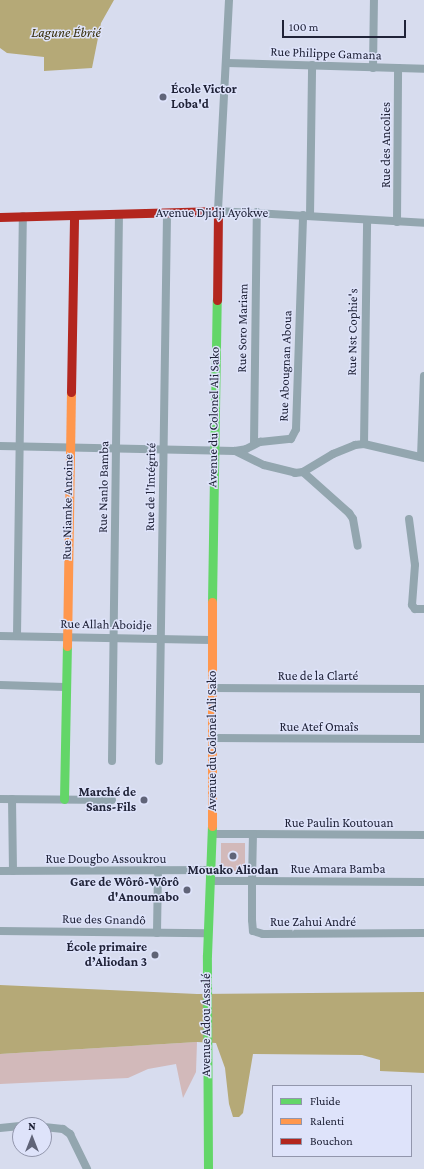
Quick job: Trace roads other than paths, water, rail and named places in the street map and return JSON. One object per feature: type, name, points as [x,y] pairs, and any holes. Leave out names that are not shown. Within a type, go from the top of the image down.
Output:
[{"type":"street","name":"Avenue du Colonel Ali Sako","points":[[212,870],[214,738],[211,640],[218,211],[227,63],[229,0]]},
{"type":"street","points":[[373,68],[374,0]]},
{"type":"street","name":"Rue Philippe Gamana","points":[[227,63],[424,69]]},
{"type":"street","points":[[307,215],[312,66]]},
{"type":"street","name":"Rue des Ancolies","points":[[397,222],[398,68]]},
{"type":"street","name":"Avenue Djidji Ayökwe","points":[[0,217],[218,211],[257,212],[424,223]]},
{"type":"street","name":"Rue Soro Mariam","points":[[254,444],[257,212]]},
{"type":"street","name":"Rue de l'Intégrité","points":[[159,761],[167,213]]},
{"type":"street","name":"Rue Nanlo Bamba","points":[[112,761],[119,214]]},
{"type":"street","name":"Rue Niamke Antoine","points":[[64,799],[74,215]]},
{"type":"street","name":"Rue Abougnan Aboua","points":[[0,446],[164,448],[235,451],[246,449],[254,444],[285,441],[294,435],[307,215]]},
{"type":"street","points":[[17,636],[23,216]]},
{"type":"street","name":"Rue Nst Cophie's","points":[[364,444],[366,220]]},
{"type":"street","points":[[235,451],[264,465],[281,471],[303,472],[347,447],[364,444],[423,458],[424,376]]},
{"type":"street","points":[[303,472],[349,513],[358,546]]},
{"type":"street","points":[[409,519],[415,565],[412,605],[415,609],[424,609]]},
{"type":"street","name":"Rue Allah Aboidje","points":[[0,636],[211,640]]},
{"type":"street","points":[[0,685],[65,687]]},
{"type":"street","name":"Rue de la Clarté","points":[[212,688],[424,689]]},
{"type":"street","points":[[424,689],[424,740]]},
{"type":"street","name":"Rue Atef Omaîs","points":[[214,738],[424,740]]},
{"type":"street","points":[[0,799],[112,800]]},
{"type":"street","points":[[12,799],[13,871]]},
{"type":"street","name":"Rue Paulin Koutouan","points":[[212,834],[424,835]]},
{"type":"street","points":[[252,881],[253,834]]},
{"type":"street","points":[[157,933],[158,870]]},
{"type":"street","name":"Rue Dougbo Assoukrou","points":[[0,871],[212,870]]},
{"type":"street","name":"Avenue Adou Assalé","points":[[208,1169],[206,1114],[207,955],[212,870]]},
{"type":"street","name":"Rue Amara Bamba","points":[[212,881],[424,882]]},
{"type":"street","name":"Rue Zahui André","points":[[252,881],[253,931],[263,934],[424,933]]},
{"type":"street","name":"Rue des Gnandô","points":[[0,930],[208,933]]},
{"type":"street","points":[[0,1128],[12,1127]]},
{"type":"street","points":[[52,1128],[63,1129],[70,1134],[87,1169]]},
{"type":"water","name":"Lagune Ébrié","points":[[0,0],[114,0],[101,23],[92,68],[44,71],[44,57],[7,53],[0,48]]},
{"type":"water","points":[[0,985],[197,994],[424,992],[424,1073],[380,1071],[380,1060],[362,1055],[253,1054],[243,1113],[239,1117],[233,1117],[229,1104],[225,1068],[216,1043],[197,1042],[0,1054]]},
{"type":"place","name":"École Victor Loba'd","points":[[163,97]]},
{"type":"place","name":"Marché de Sans-Fils","points":[[144,800]]},
{"type":"place","name":"Mouako Aliodan","points":[[233,856]]},
{"type":"place","name":"Gare de Wôrô-Wôrô d'Anoumabo","points":[[187,890]]},
{"type":"place","name":"École primaire d’Aliodan 3","points":[[155,955]]}]
